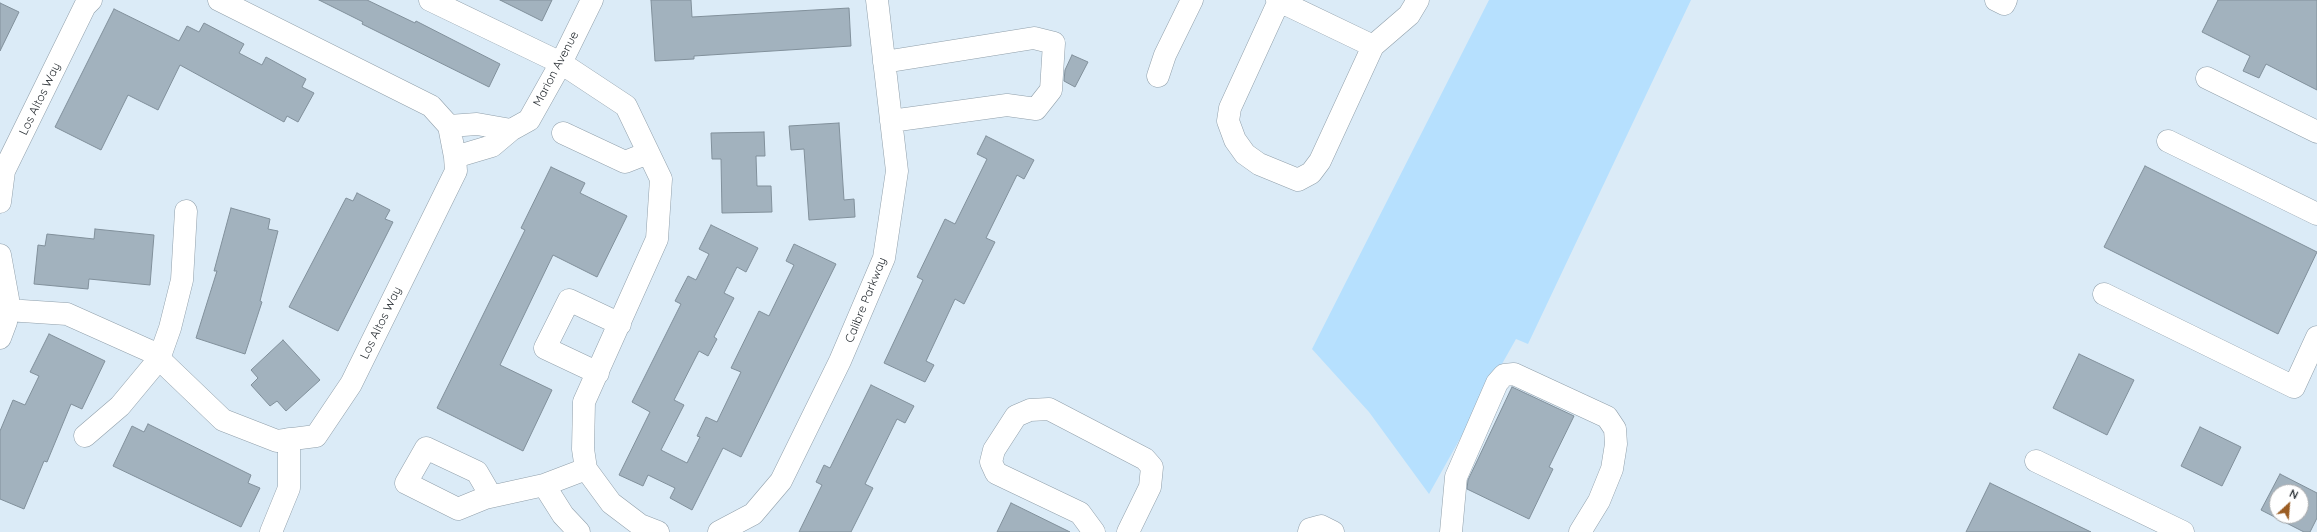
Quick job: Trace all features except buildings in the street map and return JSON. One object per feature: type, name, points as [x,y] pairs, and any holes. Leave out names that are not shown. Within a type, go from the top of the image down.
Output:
[{"type":"street","name":"Los Altos Way","points":[[0,202],[4,171],[85,6],[91,0]]},
{"type":"street","points":[[219,0],[431,106],[449,126],[477,124],[511,130]]},
{"type":"street","points":[[430,0],[561,64],[626,106],[661,179],[657,239],[584,402],[583,449],[586,469],[611,503],[640,525],[658,532]]},
{"type":"street","name":"Marion Avenue","points":[[455,157],[492,146],[511,130],[530,120],[561,64],[592,0]]},
{"type":"street","name":"Calibre Parkway","points":[[719,532],[753,514],[781,480],[840,361],[884,258],[897,171],[877,0]]},
{"type":"street","points":[[1158,76],[1165,56],[1192,0]]},
{"type":"street","points":[[1373,46],[1278,1],[1230,108],[1228,121],[1235,140],[1246,154],[1259,164],[1278,174],[1298,180],[1310,173],[1320,161],[1373,46],[1410,15],[1418,0]]},
{"type":"street","points":[[1996,0],[2004,4],[2006,0]]},
{"type":"street","points":[[884,62],[1034,38],[1054,42],[1051,90],[1036,109],[1007,105],[891,121]]},
{"type":"street","points":[[2207,78],[2317,132]]},
{"type":"street","name":"Los Altos Way","points":[[7,310],[67,314],[152,352],[223,420],[277,441],[316,436],[351,384],[456,171],[449,126]]},
{"type":"street","points":[[563,133],[625,162],[648,153]]},
{"type":"street","points":[[2168,140],[2317,214]]},
{"type":"street","points":[[85,436],[120,406],[159,359],[170,328],[182,280],[186,211]]},
{"type":"street","points":[[0,255],[8,299],[6,322],[0,338]]},
{"type":"street","points":[[2104,294],[2294,387],[2317,337]]},
{"type":"street","points":[[598,373],[545,348],[569,300],[620,324]]},
{"type":"street","points":[[1451,532],[1456,477],[1497,383],[1504,374],[1514,374],[1607,417],[1615,429],[1616,444],[1612,469],[1599,501],[1580,532]]},
{"type":"street","points":[[1094,532],[1080,513],[996,473],[991,462],[994,450],[1016,416],[1030,410],[1049,409],[1149,463],[1152,467],[1150,487],[1128,532]]},
{"type":"street","points":[[271,532],[289,488],[289,439]]},
{"type":"street","points":[[2036,461],[2183,532]]},
{"type":"street","points":[[491,496],[544,485],[586,469]]},
{"type":"street","points":[[544,485],[563,515],[579,532]]},
{"type":"street","points":[[1309,532],[1310,529],[1321,526],[1333,532]]},
{"type":"shaded area","points":[[1489,0],[1691,0],[1528,344],[1516,339],[1429,494],[1369,412],[1312,349]]}]
